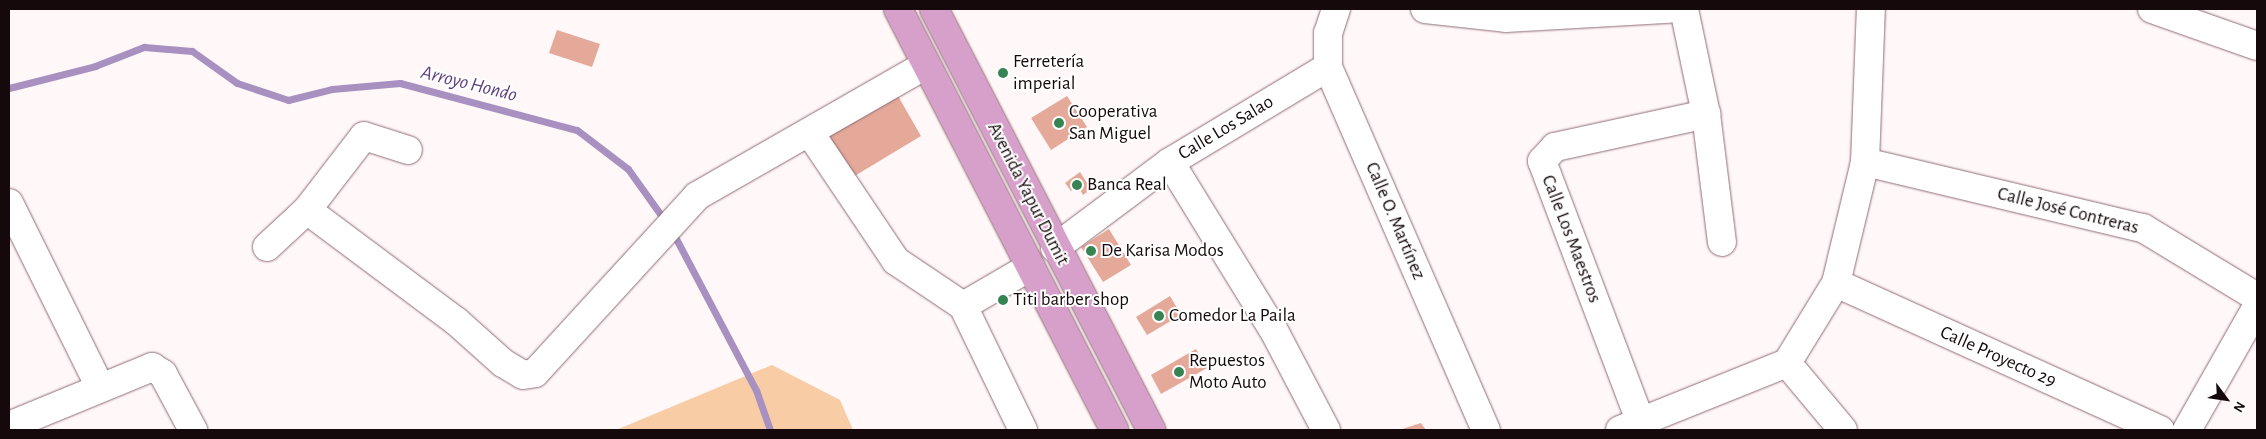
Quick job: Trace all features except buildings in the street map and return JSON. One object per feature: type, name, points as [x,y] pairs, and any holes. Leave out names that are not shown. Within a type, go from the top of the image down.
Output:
[{"type":"main road","name":"Avenida Yapur Dumit","points":[[898,9],[1114,430]]},
{"type":"main road","name":"Avenida Yapur Dumit","points":[[934,9],[1055,248],[1151,430]]},
{"type":"street","name":"Calle O. Martínez","points":[[1336,9],[1328,33],[1328,67],[1486,430]]},
{"type":"street","points":[[1425,9],[1506,18],[1668,9],[1706,114],[1722,242]]},
{"type":"street","points":[[1631,426],[1788,363],[1836,283],[1865,162],[1871,9]]},
{"type":"street","points":[[2152,9],[2257,46]]},
{"type":"street","points":[[307,210],[523,375],[545,365],[688,204],[926,65]]},
{"type":"street","name":"Calle Los Salao","points":[[1055,248],[1170,162],[1328,67]]},
{"type":"street","name":"Calle Los Maestros","points":[[1631,426],[1542,161],[1555,148],[1706,114]]},
{"type":"street","points":[[810,133],[896,261],[963,306],[1023,430]]},
{"type":"street","points":[[267,247],[307,210],[364,136],[408,150]]},
{"type":"street","points":[[1170,162],[1274,332],[1326,430]]},
{"type":"street","name":"Calle José Contreras","points":[[1865,162],[2143,228],[2257,296]]},
{"type":"street","points":[[9,203],[100,387]]},
{"type":"street","points":[[963,306],[1030,267]]},
{"type":"street","name":"Calle Proyecto 29","points":[[1836,283],[2160,430]]},
{"type":"street","points":[[2187,430],[2257,306]]},
{"type":"street","points":[[1788,363],[1843,430]]},
{"type":"street","points":[[9,426],[152,367],[163,374],[193,430]]},
{"type":"shaded area","points":[[772,365],[840,400],[853,430],[616,430]]},
{"type":"waterway","name":"Arroyo Hondo","points":[[9,88],[95,66],[144,47],[192,51],[237,83],[288,100],[332,89],[400,83],[577,130],[628,169],[666,222]]},
{"type":"waterway","name":"Arroyo Hondo","points":[[672,231],[756,390],[770,430]]},
{"type":"place","name":"Ferretería imperial","points":[[1003,73]]},
{"type":"place","name":"Cooperativa San Miguel","points":[[1059,123]]},
{"type":"place","name":"Banca Real","points":[[1077,185]]},
{"type":"place","name":"De Karisa Modos","points":[[1091,251]]},
{"type":"place","name":"Titi barber shop","points":[[1003,300]]},
{"type":"place","name":"Comedor La Paila","points":[[1159,316]]},
{"type":"place","name":"Repuestos Moto Auto","points":[[1179,372]]}]
